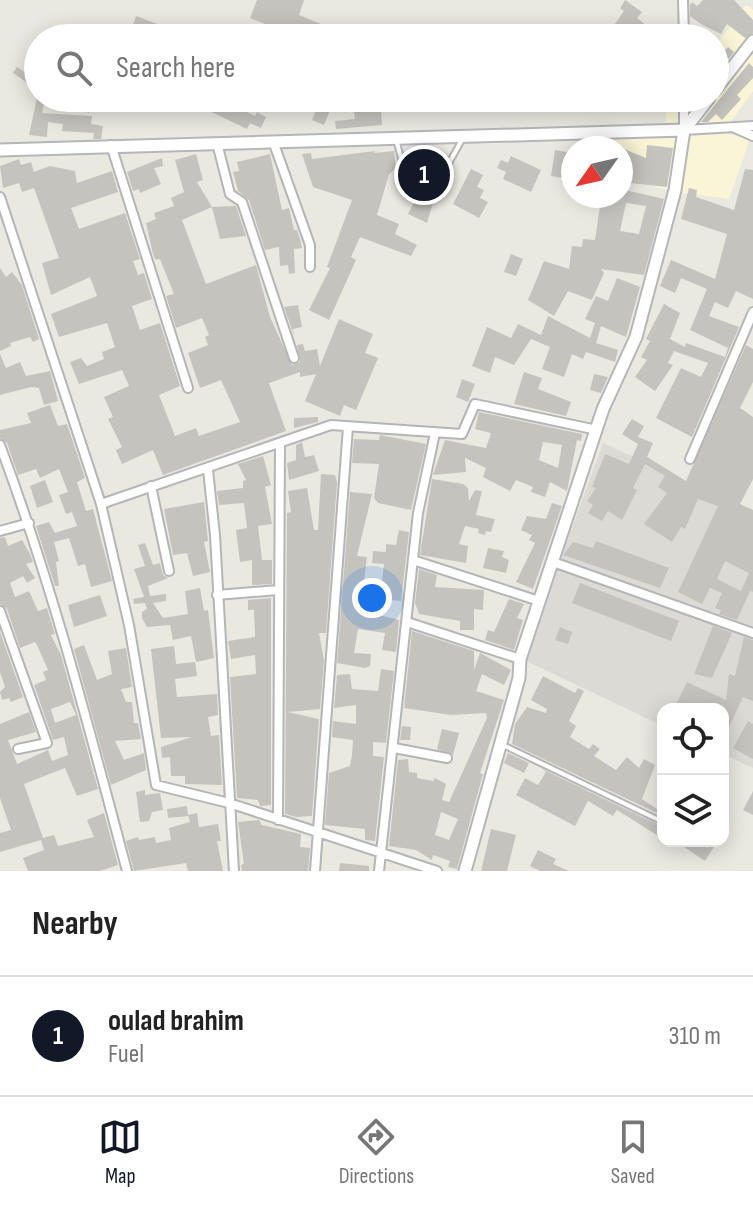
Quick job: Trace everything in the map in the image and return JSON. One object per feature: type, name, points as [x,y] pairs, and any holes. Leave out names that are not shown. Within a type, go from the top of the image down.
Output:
[{"type":"main road","points":[[729,72],[753,41]]},
{"type":"main road","points":[[465,871],[519,678],[520,659],[597,430],[636,337],[675,190],[684,130],[698,112]]},
{"type":"main road","points":[[0,150],[111,144],[684,130]]},
{"type":"street","points":[[683,0],[684,24]]},
{"type":"street","points":[[684,112],[684,130],[753,126]]},
{"type":"street","points":[[732,127],[753,136]]},
{"type":"street","points":[[273,141],[310,245],[310,267]]},
{"type":"street","points":[[217,143],[230,194],[242,202],[294,358]]},
{"type":"street","points":[[111,144],[188,388]]},
{"type":"street","points":[[0,197],[101,504],[129,625],[156,785],[229,803],[437,871]]},
{"type":"street","points":[[690,459],[753,312]]},
{"type":"street","points":[[101,504],[208,470],[331,425],[462,434],[475,404],[597,430]]},
{"type":"street","points":[[315,871],[348,427]]},
{"type":"street","points":[[379,871],[418,513],[435,433]]},
{"type":"street","points":[[278,820],[280,443]]},
{"type":"street","points":[[0,445],[29,523],[127,871]]},
{"type":"street","points":[[208,470],[234,871]]},
{"type":"street","points":[[151,486],[169,571]]},
{"type":"street","points":[[0,531],[29,523]]},
{"type":"street","points":[[413,560],[539,601]]},
{"type":"street","points":[[553,562],[753,633]]},
{"type":"street","points":[[217,595],[279,590]]},
{"type":"street","points":[[0,611],[47,743],[18,749]]},
{"type":"street","points":[[407,622],[489,646],[520,659]]},
{"type":"street","points":[[394,748],[447,758]]},
{"type":"lane","points":[[396,137],[403,166],[439,181],[464,135]]},
{"type":"lane","points":[[499,743],[657,819]]},
{"type":"shaded area","points":[[746,5],[753,10],[753,91],[730,123],[727,134],[750,139],[729,199],[675,192],[633,181],[633,138],[665,138],[666,112],[729,112],[729,28]]},
{"type":"shaded area","points":[[603,443],[753,512],[753,768],[729,757],[729,703],[657,703],[657,723],[524,660]]},
{"type":"building","points":[[257,0],[304,0],[299,15],[321,24],[265,24],[250,18]]},
{"type":"building","points":[[625,0],[642,12],[637,18],[645,24],[615,24],[624,11],[620,8]]},
{"type":"building","points":[[703,0],[734,0],[753,20],[753,33],[745,38],[729,24],[701,24],[690,16],[692,2],[697,6]]},
{"type":"building","points":[[136,16],[158,24],[133,24]]},
{"type":"building","points":[[749,63],[753,67],[753,78],[737,95],[741,99],[722,120],[716,114],[708,122],[701,122],[709,112],[729,112],[729,88]]},
{"type":"building","points":[[17,67],[24,72],[24,81],[13,73]]},
{"type":"building","points":[[34,112],[92,116],[91,124],[103,126],[101,139],[93,139],[94,133],[62,131],[63,124],[48,122],[47,137],[29,135]]},
{"type":"building","points":[[211,112],[247,112],[255,116],[257,112],[266,117],[261,128],[250,123],[247,129]]},
{"type":"building","points":[[315,112],[329,112],[324,125],[312,120]]},
{"type":"building","points":[[354,112],[381,112],[382,125],[336,129],[335,121],[355,119]]},
{"type":"building","points":[[647,145],[673,148],[667,187],[633,183],[633,153],[646,158]]},
{"type":"building","points":[[555,150],[561,151],[561,178],[551,176]]},
{"type":"building","points":[[394,151],[396,168],[389,174],[377,215],[399,224],[395,234],[417,245],[411,256],[360,237],[351,257],[356,260],[329,320],[309,310],[330,268],[327,267],[352,200],[313,187],[302,154],[311,153],[312,159]]},
{"type":"building","points":[[196,154],[203,180],[197,182],[212,207],[182,220],[206,284],[256,265],[270,317],[292,365],[300,362],[297,345],[303,344],[305,351],[317,349],[320,366],[339,319],[373,334],[365,353],[378,358],[356,410],[344,405],[340,416],[305,401],[316,374],[300,377],[300,372],[269,383],[286,431],[163,475],[153,450],[122,464],[116,450],[122,447],[108,419],[113,417],[104,397],[129,386],[122,370],[79,384],[70,362],[81,358],[87,366],[104,359],[102,352],[115,347],[107,323],[59,337],[51,314],[97,296],[90,277],[51,295],[42,263],[59,258],[34,188],[22,192],[19,183],[3,188],[0,166],[19,159],[21,165],[31,162],[34,172],[50,166],[75,171],[77,183],[112,171],[118,192],[71,208],[79,229],[125,213],[140,259],[133,261],[138,275],[144,273],[152,299],[132,306],[140,330],[160,323],[180,386],[159,395],[175,436],[196,428],[199,436],[240,422],[221,380],[200,388],[188,353],[208,345],[205,337],[209,335],[202,318],[176,328],[166,296],[174,294],[160,259],[156,260],[153,254],[146,223],[156,219],[154,213],[174,206],[171,198],[184,192],[175,160]]},
{"type":"building","points":[[270,154],[282,210],[289,208],[302,248],[294,249],[295,273],[289,274],[288,265],[280,266],[279,247],[265,250],[249,200],[238,191],[233,172],[239,171],[237,162]]},
{"type":"building","points":[[511,156],[541,170],[531,192],[503,179],[506,172],[497,168],[501,160],[508,163]]},
{"type":"building","points":[[162,158],[163,166],[154,168],[161,184],[140,193],[139,189],[133,191],[127,172]]},
{"type":"building","points":[[471,169],[483,175],[477,187],[484,190],[480,198],[488,202],[479,218],[453,204]]},
{"type":"building","points":[[745,169],[753,170],[753,299],[736,291],[728,308],[715,302],[709,316],[739,327],[692,437],[656,418],[681,368],[701,377],[708,363],[674,351],[668,363],[673,365],[655,391],[635,377],[647,360],[641,357],[650,341],[646,339],[664,304],[680,313],[670,339],[685,347],[686,343],[725,357],[728,348],[690,330],[707,289],[681,278],[675,293],[660,286],[671,260],[715,279],[727,234],[681,219],[689,188],[697,190],[696,197],[734,210]]},
{"type":"building","points":[[414,176],[432,183],[430,187],[437,190],[427,223],[408,214],[418,194],[401,186],[405,177],[413,180]]},
{"type":"building","points":[[633,192],[664,199],[644,275],[601,269],[604,273],[592,300],[568,291],[554,316],[528,300],[544,261],[569,269],[572,246],[582,247],[583,239],[595,240],[600,208],[625,208],[620,231],[639,234],[646,206],[633,204]]},
{"type":"building","points":[[236,206],[246,236],[220,239],[212,207]]},
{"type":"building","points":[[511,254],[523,259],[516,276],[504,272]]},
{"type":"building","points":[[0,268],[6,277],[12,272],[22,285],[39,339],[33,342],[30,337],[10,343],[11,346],[0,351]]},
{"type":"building","points":[[617,278],[640,287],[626,337],[601,326],[596,343],[618,350],[615,362],[586,352],[583,359],[572,354],[564,377],[542,369],[550,347],[531,339],[514,365],[495,357],[490,373],[472,366],[487,327],[511,338],[518,324],[541,335],[548,316],[590,338],[595,323],[585,319],[596,296],[608,301]]},
{"type":"building","points":[[298,305],[302,327],[293,329],[295,338],[284,307]]},
{"type":"building","points":[[746,345],[753,349],[753,382],[740,408],[753,417],[753,479],[740,504],[753,510],[753,592],[750,591],[737,620],[719,614],[721,610],[715,608],[722,593],[710,588],[702,604],[678,592],[718,506],[698,499],[685,529],[681,527],[672,542],[644,524],[667,493],[658,487],[665,476],[645,464],[633,488],[637,490],[622,520],[608,511],[602,521],[588,513],[593,505],[587,501],[596,488],[592,487],[605,454],[629,464],[638,444],[622,434],[632,419],[644,426],[638,437],[653,443],[647,457],[686,481]],"holes":[[[725,561],[749,573],[741,591],[717,579]]]},
{"type":"building","points":[[0,354],[6,368],[20,362],[26,376],[50,371],[58,401],[44,405],[39,388],[31,387],[0,395]]},
{"type":"building","points":[[524,372],[542,378],[538,389],[571,402],[566,416],[514,404]]},
{"type":"building","points":[[594,374],[608,377],[601,393],[590,390]]},
{"type":"building","points":[[462,379],[475,384],[468,402],[456,397]]},
{"type":"building","points":[[50,405],[58,426],[67,424],[85,478],[77,482],[86,511],[93,509],[112,581],[91,587],[85,564],[78,566],[69,538],[54,542],[59,561],[56,562],[59,586],[55,586],[36,526],[49,522],[55,533],[77,526],[72,512],[66,514],[59,495],[68,492],[59,469],[40,478],[36,469],[18,475],[7,443],[0,438],[0,430],[31,423],[27,413]]},
{"type":"building","points":[[479,412],[582,434],[581,441],[577,440],[567,491],[550,482],[545,497],[531,492],[533,487],[516,480],[510,491],[483,477],[486,468],[465,458],[466,472],[433,475],[445,440],[486,448],[491,433],[475,429]],"holes":[[[543,442],[562,445],[558,468],[539,460]]]},
{"type":"building","points":[[318,417],[318,422],[294,428],[294,418]]},
{"type":"building","points":[[380,435],[426,444],[411,510],[378,503],[374,498],[379,464],[352,463],[354,439],[379,440]]},
{"type":"building","points":[[302,442],[305,457],[314,455],[319,471],[289,480],[287,463],[296,460],[296,445]]},
{"type":"building","points":[[263,456],[271,485],[265,487],[272,524],[258,526],[262,560],[272,560],[272,584],[252,585],[252,560],[240,562],[236,530],[247,528],[244,503],[219,505],[217,491],[243,488],[243,481],[246,480],[238,464]]},
{"type":"building","points":[[321,474],[335,475],[337,482],[326,633],[319,633],[324,661],[320,709],[288,712],[319,719],[312,816],[296,817],[285,814],[287,513],[291,512],[288,491],[307,488],[314,530],[318,530]]},
{"type":"building","points":[[432,479],[463,484],[468,488],[469,501],[475,490],[482,491],[476,515],[495,519],[491,532],[486,531],[485,535],[478,533],[479,529],[465,526],[459,544],[468,546],[466,563],[420,555]]},
{"type":"building","points":[[45,480],[53,502],[37,508],[30,486]]},
{"type":"building","points":[[350,492],[372,494],[357,556],[367,557],[363,589],[381,590],[384,564],[372,563],[373,551],[386,552],[386,544],[396,545],[399,530],[409,532],[401,601],[362,597],[360,610],[399,620],[396,652],[382,650],[385,633],[358,629],[354,653],[371,654],[370,666],[365,668],[337,663]]},
{"type":"building","points":[[204,502],[208,541],[204,542],[210,572],[193,576],[187,553],[173,555],[164,509]]},
{"type":"building","points":[[552,503],[562,506],[533,589],[516,582],[535,543],[529,540],[532,535],[521,530],[527,516],[546,519]]},
{"type":"building","points":[[5,537],[8,546],[22,540],[30,554],[33,562],[26,564],[35,578],[27,583],[23,576],[10,583],[15,597],[29,591],[38,611],[47,608],[55,634],[51,635],[61,655],[98,789],[77,796],[65,768],[24,784],[43,838],[54,835],[58,846],[94,837],[87,820],[104,813],[118,865],[100,871],[28,871],[23,858],[44,850],[41,840],[0,852],[0,833],[11,830],[0,798],[0,724],[29,712],[36,732],[8,740],[17,764],[48,750],[52,761],[68,755],[64,737],[53,740],[34,685],[46,680],[43,672],[48,670],[37,645],[35,642],[20,648],[7,609],[0,604],[0,538]],"holes":[[[70,702],[76,715],[55,723],[51,709]]]},
{"type":"building","points":[[596,541],[669,568],[660,588],[563,555],[573,542],[593,548]]},
{"type":"building","points":[[145,543],[153,565],[160,563],[163,575],[168,578],[148,586],[150,596],[166,594],[166,601],[153,603],[163,618],[188,614],[185,591],[200,588],[204,611],[208,610],[214,658],[196,662],[191,636],[173,640],[170,625],[147,627],[142,618],[142,612],[147,609],[145,603],[134,604],[133,599],[144,597],[134,569],[145,566],[138,545]]},
{"type":"building","points":[[488,548],[504,551],[502,557],[509,560],[506,573],[483,568]]},
{"type":"building","points":[[419,569],[437,575],[435,587],[484,590],[483,610],[474,609],[474,630],[460,630],[460,621],[419,614],[415,603]]},
{"type":"building","points":[[580,583],[679,621],[671,641],[572,603]]},
{"type":"building","points":[[100,595],[107,616],[74,627],[68,605]]},
{"type":"building","points":[[271,598],[271,805],[260,806],[258,800],[237,798],[230,677],[256,674],[255,655],[231,659],[228,641],[255,637],[254,610],[248,610],[248,600]]},
{"type":"building","points":[[509,599],[524,604],[517,618],[523,620],[514,650],[485,640],[488,630],[494,632]]},
{"type":"building","points":[[713,626],[732,633],[712,678],[694,674]]},
{"type":"building","points":[[560,627],[572,632],[568,644],[555,640]]},
{"type":"building","points":[[412,631],[474,651],[474,670],[480,653],[511,670],[504,685],[482,674],[476,691],[504,700],[480,773],[483,774],[457,869],[448,867],[450,861],[433,855],[432,860],[416,850],[389,846],[398,760],[408,759],[409,772],[417,773],[417,778],[433,781],[435,778],[446,784],[442,800],[449,802],[487,718],[486,713],[451,715],[404,708]],"holes":[[[441,812],[458,819],[449,840],[435,835]]]},
{"type":"building","points":[[0,632],[23,697],[11,702],[9,698],[2,700],[0,692],[5,687],[0,672]]},
{"type":"building","points":[[744,637],[753,640],[753,701],[743,697],[729,727],[729,703],[677,703],[687,682],[726,700],[729,674],[735,676]]},
{"type":"building","points":[[84,645],[97,680],[112,674],[108,651],[126,648],[132,687],[121,689],[126,702],[132,702],[134,723],[138,723],[141,739],[115,741],[124,760],[144,753],[146,770],[111,785],[74,649]]},
{"type":"building","points":[[174,646],[176,664],[195,662],[197,676],[175,679],[177,697],[217,694],[218,715],[208,717],[211,736],[219,735],[222,785],[185,784],[185,776],[171,776],[170,757],[162,758],[161,747],[192,737],[161,738],[151,649]]},
{"type":"building","points":[[381,669],[394,671],[386,743],[373,742],[373,756],[384,757],[375,841],[365,840],[365,829],[325,825],[329,773],[350,766],[352,755],[353,740],[332,737],[333,721],[356,724],[356,705],[334,708],[337,675],[350,674],[352,689],[378,691]]},
{"type":"building","points":[[543,676],[575,693],[578,688],[584,691],[569,721],[576,726],[570,737],[589,749],[593,744],[600,749],[594,756],[616,770],[627,757],[639,768],[644,759],[655,765],[642,799],[657,809],[657,813],[512,744],[515,724],[527,707],[546,713],[547,709],[531,700]]},
{"type":"building","points":[[748,721],[753,724],[753,759],[733,748]]},
{"type":"building","points":[[402,726],[411,727],[410,740],[400,740]]},
{"type":"building","points":[[442,729],[459,733],[453,755],[437,749]]},
{"type":"building","points":[[508,753],[529,763],[524,773],[504,763]]},
{"type":"building","points":[[542,769],[657,824],[657,835],[617,810],[613,816],[588,801],[575,826],[516,795],[525,778],[538,785],[546,772]]},
{"type":"building","points":[[145,790],[145,795],[160,793],[163,810],[152,812],[149,821],[140,822],[136,792]]},
{"type":"building","points":[[753,791],[753,815],[743,810]]},
{"type":"building","points":[[187,806],[188,816],[168,818],[167,809]]},
{"type":"building","points":[[197,813],[199,827],[218,824],[221,841],[217,841],[223,871],[188,871],[186,863],[134,871],[126,841],[138,837],[139,840],[155,837],[156,843],[171,840],[169,828],[190,822],[188,815]]},
{"type":"building","points":[[259,820],[262,825],[301,834],[300,847],[310,848],[308,871],[242,871],[241,865],[244,864],[238,822]]},
{"type":"building","points":[[491,829],[516,835],[507,871],[481,871]]},
{"type":"building","points":[[684,847],[714,847],[705,861]]},
{"type":"building","points":[[538,850],[556,859],[553,864],[569,871],[540,871],[530,866]]},
{"type":"building","points":[[340,863],[369,866],[369,871],[339,871]]},
{"type":"place","name":"oulad brahim","points":[[424,175]]}]
